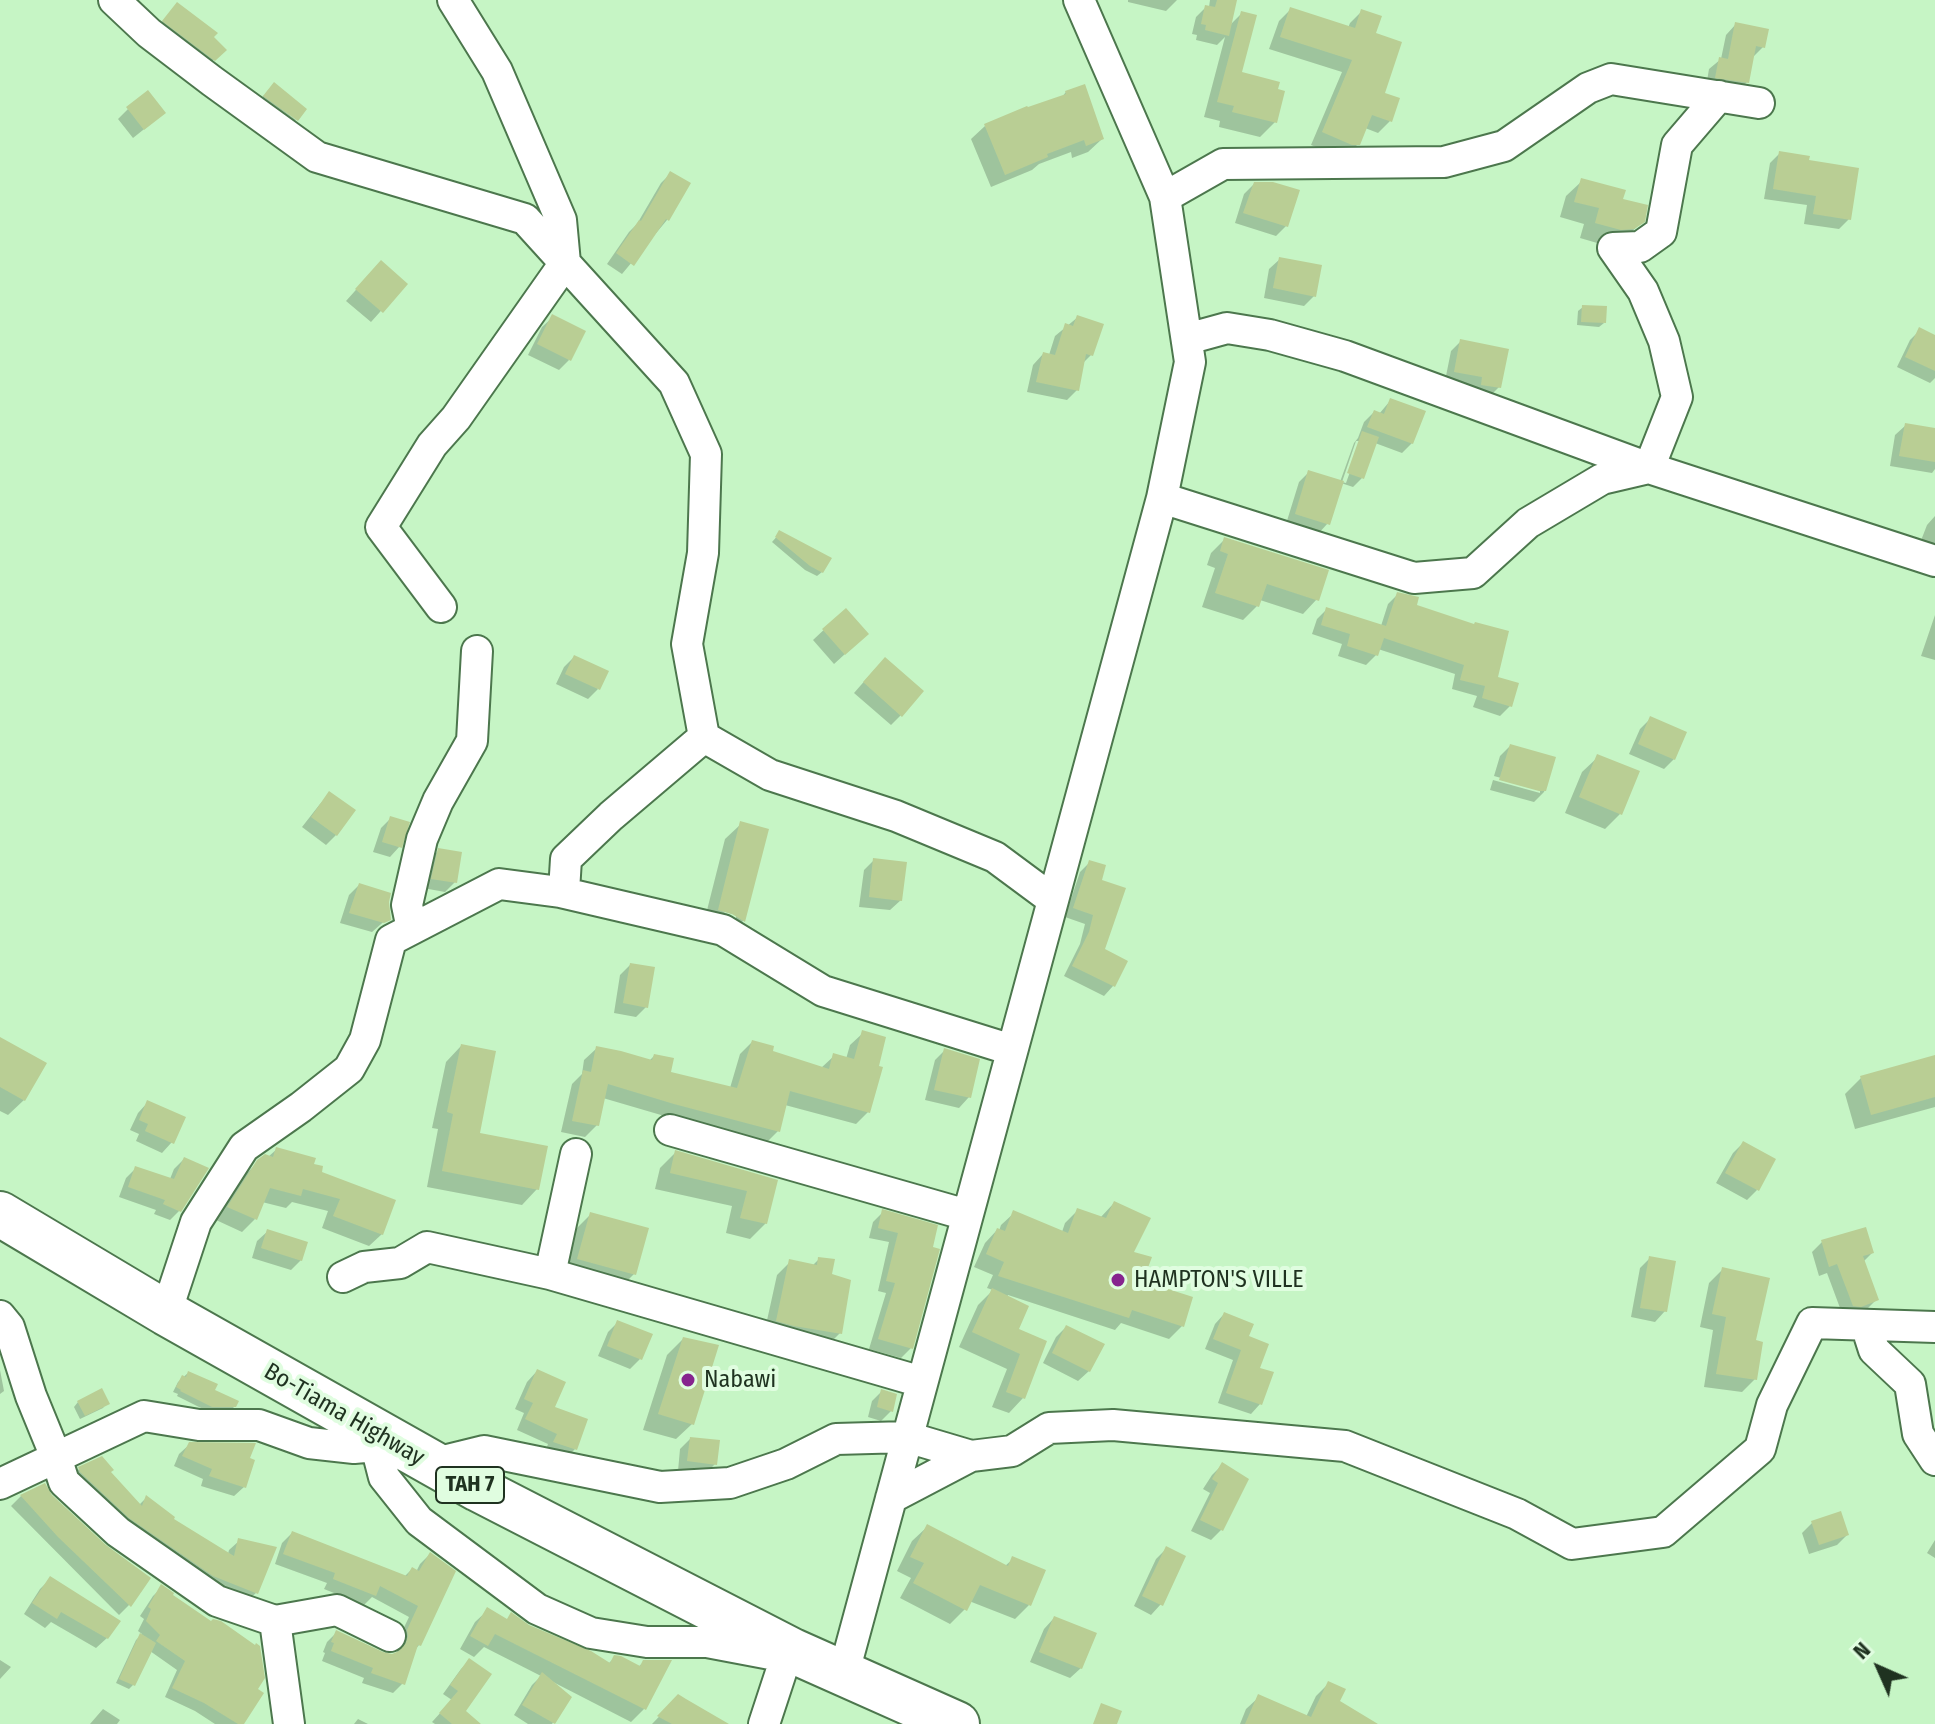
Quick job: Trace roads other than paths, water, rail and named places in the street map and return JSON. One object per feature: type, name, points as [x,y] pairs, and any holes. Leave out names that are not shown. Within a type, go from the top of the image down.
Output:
[{"type":"highway","name":"Bo-Tiama Highway","points":[[0,1214],[377,1440],[431,1464],[790,1654],[844,1672],[932,1718]]},
{"type":"street","points":[[114,0],[149,33],[317,157],[525,219],[674,383],[706,454],[703,553],[687,644],[704,737],[770,775],[896,816],[995,857],[1053,900]]},
{"type":"street","points":[[441,607],[381,527],[432,445],[456,418],[565,263],[561,220],[497,71],[453,0]]},
{"type":"street","points":[[844,1672],[1162,498],[1190,362],[1165,197],[1079,0]]},
{"type":"street","points":[[1165,197],[1223,164],[1444,162],[1504,146],[1588,88],[1611,79],[1759,103]]},
{"type":"street","points":[[1649,468],[1677,397],[1664,341],[1643,291],[1613,248],[1640,247],[1661,232],[1677,145],[1719,96]]},
{"type":"street","points":[[1187,339],[1227,328],[1270,335],[1330,352],[1649,468],[1935,561]]},
{"type":"street","points":[[1162,498],[1414,578],[1473,573],[1528,523],[1589,486],[1602,479],[1649,468]]},
{"type":"street","points":[[412,929],[407,905],[422,839],[438,801],[472,741],[477,651]]},
{"type":"street","points":[[560,892],[564,891],[566,859],[611,816],[704,737]]},
{"type":"street","points":[[166,1313],[196,1222],[244,1147],[349,1069],[365,1040],[391,940],[499,884],[560,892],[723,930],[823,991],[1012,1050]]},
{"type":"street","points":[[670,1130],[967,1215]]},
{"type":"street","points":[[550,1274],[576,1154]]},
{"type":"street","points":[[343,1277],[364,1267],[400,1263],[427,1247],[550,1274],[922,1382]]},
{"type":"street","points":[[0,1316],[9,1327],[64,1482],[118,1532],[217,1601],[275,1621],[337,1610],[390,1636]]},
{"type":"street","points":[[891,1498],[971,1456],[1012,1451],[1049,1428],[1113,1425],[1345,1446],[1517,1514],[1572,1544],[1663,1532],[1760,1449],[1772,1405],[1812,1323],[1935,1327]]},
{"type":"street","points":[[1866,1325],[1874,1350],[1910,1384],[1918,1434],[1935,1460]]},
{"type":"street","points":[[0,1484],[144,1416],[199,1425],[259,1425],[309,1443],[354,1448],[377,1440],[384,1477],[419,1521],[537,1609],[591,1633],[647,1642],[707,1642],[790,1654],[764,1724]]},
{"type":"street","points":[[431,1464],[484,1451],[660,1487],[730,1483],[786,1464],[836,1439],[907,1437],[971,1456]]},
{"type":"street","points":[[275,1621],[289,1724]]},
{"type":"place","name":"HAMPTON'S VILLE","points":[[1118,1280]]},
{"type":"place","name":"Nabawi","points":[[688,1380]]}]
